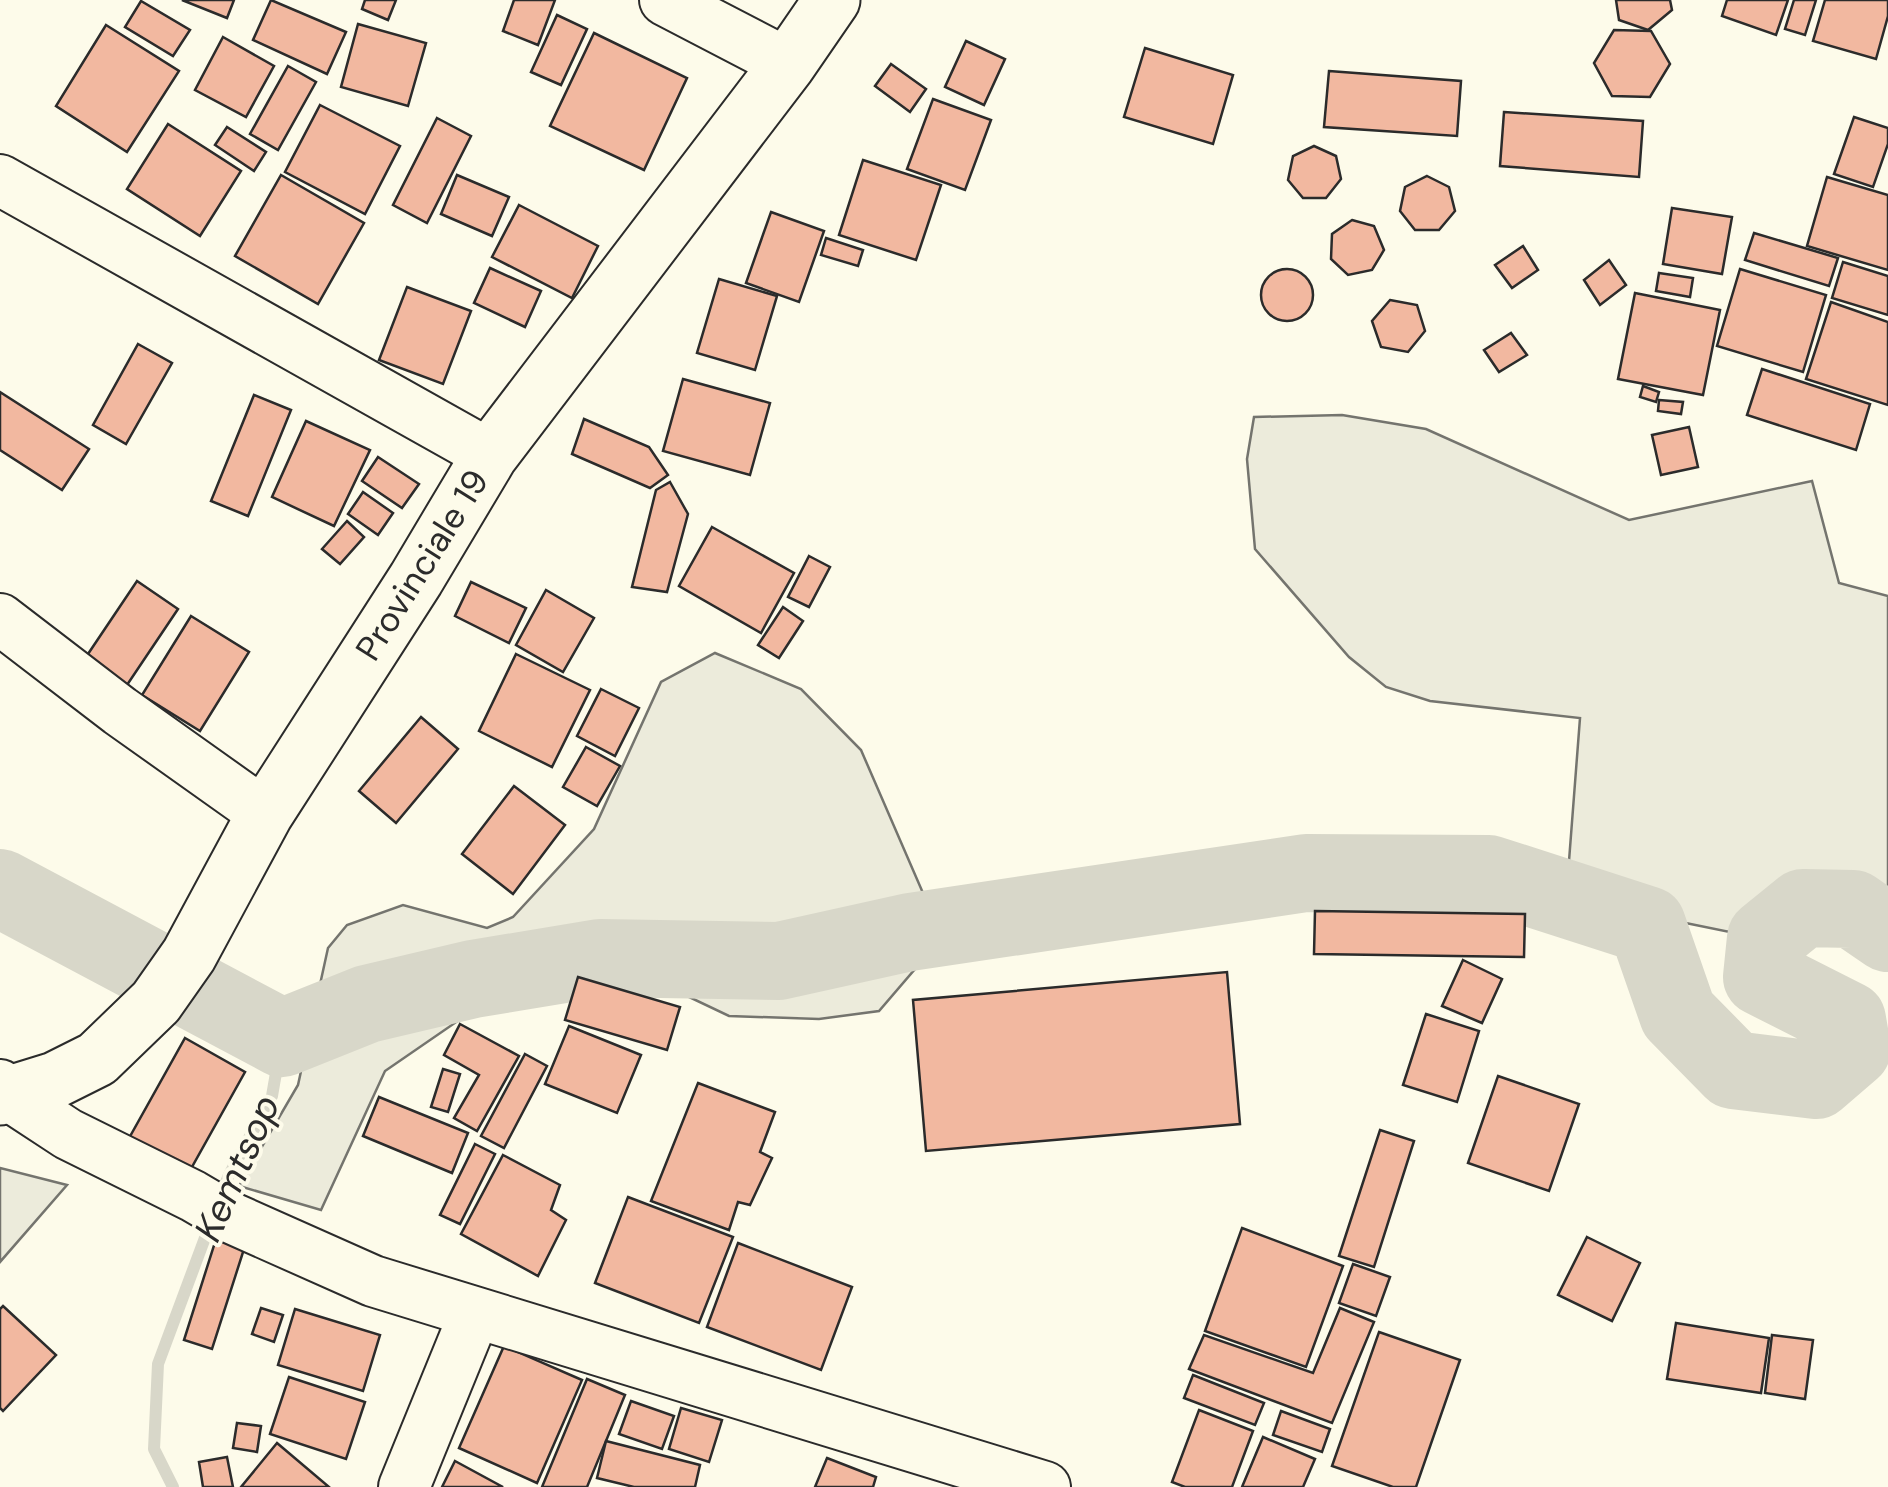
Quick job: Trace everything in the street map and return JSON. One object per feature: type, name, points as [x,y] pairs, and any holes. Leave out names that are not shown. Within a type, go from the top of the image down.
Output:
[{"type":"main road","name":"Provinciale 19","points":[[3,1093],[54,1080],[97,1059],[156,1002],[190,955],[264,814],[490,455],[788,64],[832,0]]},
{"type":"street","points":[[665,0],[788,64]]},
{"type":"street","points":[[0,180],[490,455]]},
{"type":"street","points":[[0,619],[264,814]]},
{"type":"street","points":[[3,1093],[68,1134],[210,1206],[373,1280],[1045,1487]]},
{"type":"street","points":[[404,1487],[475,1313]]},
{"type":"shaded area","points":[[1342,415],[1426,429],[1629,520],[1812,481],[1839,583],[1888,596],[1888,912],[1848,889],[1796,885],[1749,936],[1671,920],[1567,887],[1580,718],[1430,701],[1386,687],[1349,657],[1255,549],[1247,459],[1254,417]]},
{"type":"shaded area","points":[[715,653],[801,689],[861,750],[923,893],[927,955],[879,1011],[819,1019],[729,1016],[645,976],[584,963],[462,1018],[385,1071],[321,1210],[239,1186],[298,1085],[328,948],[347,925],[403,905],[487,928],[513,917],[594,829],[661,682]]},
{"type":"shaded area","points":[[0,1168],[67,1185],[0,1262]]},
{"type":"building","points":[[182,0],[234,0],[227,18]]},
{"type":"building","points":[[271,0],[346,32],[327,74],[253,40]]},
{"type":"building","points":[[365,0],[396,0],[388,20],[362,9]]},
{"type":"building","points":[[514,0],[555,0],[538,45],[503,31]]},
{"type":"building","points":[[1616,0],[1670,0],[1672,10],[1648,30],[1619,20]]},
{"type":"building","points":[[1727,0],[1788,0],[1776,35],[1722,16]]},
{"type":"building","points":[[1794,0],[1816,0],[1805,35],[1785,29]]},
{"type":"building","points":[[1825,0],[1888,0],[1888,16],[1876,59],[1813,41]]},
{"type":"building","points":[[141,1],[190,30],[173,56],[125,27]]},
{"type":"building","points":[[557,15],[587,29],[561,85],[531,72]]},
{"type":"building","points":[[358,24],[426,43],[408,106],[341,87]]},
{"type":"building","points":[[106,25],[179,71],[127,152],[56,106]]},
{"type":"building","points":[[1614,30],[1651,31],[1670,64],[1650,97],[1612,96],[1594,63]]},
{"type":"building","points":[[594,33],[687,78],[644,170],[550,126]]},
{"type":"building","points":[[223,37],[274,66],[246,117],[195,90]]},
{"type":"building","points":[[966,41],[1005,59],[984,105],[945,87]]},
{"type":"building","points":[[1145,48],[1233,75],[1213,144],[1124,117]]},
{"type":"building","points":[[891,64],[926,89],[910,112],[875,86]]},
{"type":"building","points":[[288,66],[316,82],[278,150],[250,134]]},
{"type":"building","points":[[1329,71],[1461,81],[1457,136],[1324,127]]},
{"type":"building","points":[[933,99],[991,120],[965,190],[907,169]]},
{"type":"building","points":[[320,105],[400,146],[365,214],[285,172]]},
{"type":"building","points":[[1504,112],[1643,121],[1639,177],[1500,166]]},
{"type":"building","points":[[1854,117],[1888,128],[1888,144],[1873,187],[1834,174]]},
{"type":"building","points":[[437,118],[471,136],[427,223],[393,205]]},
{"type":"building","points":[[168,124],[241,171],[200,236],[127,189]]},
{"type":"building","points":[[227,127],[266,152],[254,171],[215,145]]},
{"type":"building","points":[[1314,146],[1336,156],[1341,179],[1326,198],[1303,198],[1288,180],[1293,156]]},
{"type":"building","points":[[863,160],[941,185],[916,260],[839,235]]},
{"type":"building","points":[[281,175],[364,223],[318,304],[235,256]]},
{"type":"building","points":[[457,175],[509,197],[492,236],[441,214]]},
{"type":"building","points":[[1427,176],[1449,187],[1455,211],[1439,230],[1415,230],[1400,211],[1405,187]]},
{"type":"building","points":[[1827,177],[1888,195],[1888,270],[1807,246]]},
{"type":"building","points":[[519,205],[598,246],[572,298],[492,257]]},
{"type":"building","points":[[1672,208],[1732,217],[1722,274],[1663,264]]},
{"type":"building","points":[[771,212],[824,231],[799,302],[746,283]]},
{"type":"building","points":[[1352,220],[1374,226],[1384,250],[1372,270],[1348,275],[1331,259],[1332,234]]},
{"type":"building","points":[[1754,233],[1838,258],[1829,286],[1745,260]]},
{"type":"building","points":[[826,238],[863,250],[858,266],[821,255]]},
{"type":"building","points":[[1523,246],[1538,270],[1512,288],[1495,265]]},
{"type":"building","points":[[1609,260],[1626,285],[1600,305],[1584,280]]},
{"type":"building","points":[[1843,262],[1888,276],[1888,315],[1832,298]]},
{"type":"building","points":[[490,268],[541,291],[525,327],[474,303]]},
{"type":"building","points":[[1287,269],[1305,277],[1313,295],[1305,313],[1287,321],[1269,313],[1261,295],[1269,277]]},
{"type":"building","points":[[1740,269],[1826,295],[1803,372],[1717,346]]},
{"type":"building","points":[[1659,273],[1693,278],[1690,297],[1656,291]]},
{"type":"building","points":[[719,279],[777,296],[755,370],[697,353]]},
{"type":"building","points":[[407,287],[471,311],[443,384],[379,360]]},
{"type":"building","points":[[1635,293],[1720,310],[1703,395],[1618,379]]},
{"type":"building","points":[[1390,300],[1417,305],[1425,331],[1408,352],[1381,347],[1372,321]]},
{"type":"building","points":[[1831,302],[1888,322],[1888,405],[1806,379]]},
{"type":"building","points":[[1511,333],[1527,355],[1499,372],[1484,350]]},
{"type":"building","points":[[138,344],[172,363],[126,444],[93,425]]},
{"type":"building","points":[[1762,369],[1870,404],[1856,450],[1747,415]]},
{"type":"building","points":[[683,379],[770,403],[750,475],[663,451]]},
{"type":"building","points":[[1643,386],[1659,392],[1656,402],[1640,397]]},
{"type":"building","points":[[0,392],[89,449],[62,490],[0,450]]},
{"type":"building","points":[[254,395],[291,410],[248,516],[211,501]]},
{"type":"building","points":[[1659,400],[1683,402],[1681,414],[1658,411]]},
{"type":"building","points":[[584,419],[649,447],[668,475],[650,488],[572,454]]},
{"type":"building","points":[[306,421],[370,450],[334,526],[272,497]]},
{"type":"building","points":[[1689,427],[1698,467],[1661,475],[1652,435]]},
{"type":"building","points":[[378,457],[419,484],[402,508],[362,481]]},
{"type":"building","points":[[670,482],[688,514],[667,592],[632,587],[656,490]]},
{"type":"building","points":[[363,492],[393,513],[378,535],[348,514]]},
{"type":"building","points":[[347,521],[364,537],[340,564],[322,549]]},
{"type":"building","points":[[712,527],[794,573],[761,633],[679,586]]},
{"type":"building","points":[[809,556],[830,567],[809,607],[788,597]]},
{"type":"building","points":[[137,581],[178,609],[127,685],[86,657]]},
{"type":"building","points":[[471,582],[526,608],[509,643],[455,616]]},
{"type":"building","points":[[546,590],[594,618],[563,672],[516,645]]},
{"type":"building","points":[[783,607],[803,621],[779,658],[758,645]]},
{"type":"building","points":[[191,616],[249,652],[200,731],[142,695]]},
{"type":"building","points":[[516,654],[590,690],[552,767],[479,731]]},
{"type":"building","points":[[601,689],[639,708],[615,756],[577,736]]},
{"type":"building","points":[[421,717],[458,749],[396,823],[359,791]]},
{"type":"building","points":[[586,747],[620,766],[597,806],[563,787]]},
{"type":"building","points":[[514,786],[565,825],[513,894],[462,854]]},
{"type":"building","points":[[1315,911],[1525,914],[1524,957],[1314,954]]},
{"type":"building","points":[[1463,960],[1502,979],[1482,1023],[1442,1006]]},
{"type":"building","points":[[1227,972],[1240,1124],[926,1151],[913,1000]]},
{"type":"building","points":[[578,977],[680,1007],[667,1050],[565,1020]]},
{"type":"building","points":[[1426,1014],[1479,1031],[1457,1102],[1403,1085]]},
{"type":"building","points":[[460,1024],[519,1056],[477,1131],[454,1118],[479,1075],[444,1055]]},
{"type":"building","points":[[569,1026],[641,1055],[617,1113],[545,1084]]},
{"type":"building","points":[[185,1038],[245,1072],[188,1174],[128,1140]]},
{"type":"building","points":[[525,1054],[547,1066],[504,1148],[481,1136]]},
{"type":"building","points":[[443,1069],[460,1074],[448,1112],[431,1107]]},
{"type":"building","points":[[1498,1076],[1579,1104],[1549,1191],[1468,1163]]},
{"type":"building","points":[[698,1083],[775,1112],[760,1152],[772,1158],[750,1205],[738,1202],[729,1230],[651,1201]]},
{"type":"building","points":[[379,1097],[468,1133],[452,1173],[363,1136]]},
{"type":"building","points":[[1380,1130],[1414,1141],[1374,1267],[1339,1256]]},
{"type":"building","points":[[475,1144],[495,1154],[460,1224],[440,1215]]},
{"type":"building","points":[[503,1155],[560,1185],[551,1210],[566,1220],[538,1276],[461,1234]]},
{"type":"building","points":[[628,1197],[733,1237],[699,1323],[595,1283]]},
{"type":"building","points":[[1242,1228],[1343,1266],[1306,1367],[1205,1331]]},
{"type":"building","points":[[1587,1237],[1640,1263],[1612,1321],[1558,1295]]},
{"type":"building","points":[[216,1239],[244,1249],[212,1349],[184,1340]]},
{"type":"building","points":[[738,1243],[852,1287],[821,1370],[707,1327]]},
{"type":"building","points":[[1353,1264],[1390,1277],[1376,1316],[1339,1303]]},
{"type":"building","points":[[3,1306],[56,1355],[3,1411],[0,1309]]},
{"type":"building","points":[[261,1308],[283,1315],[274,1342],[252,1334]]},
{"type":"building","points":[[1340,1308],[1374,1322],[1332,1423],[1189,1369],[1204,1335],[1313,1373]]},
{"type":"building","points":[[295,1309],[380,1335],[363,1391],[278,1365]]},
{"type":"building","points":[[1676,1323],[1769,1338],[1761,1393],[1667,1379]]},
{"type":"building","points":[[1379,1332],[1460,1360],[1416,1487],[1393,1487],[1332,1466]]},
{"type":"building","points":[[1772,1335],[1813,1340],[1805,1399],[1765,1393]]},
{"type":"building","points":[[504,1346],[582,1380],[537,1483],[459,1448]]},
{"type":"building","points":[[1193,1375],[1264,1403],[1255,1425],[1184,1398]]},
{"type":"building","points":[[289,1377],[365,1402],[346,1459],[270,1434]]},
{"type":"building","points":[[587,1379],[625,1395],[587,1487],[542,1487]]},
{"type":"building","points":[[631,1401],[674,1416],[662,1449],[619,1434]]},
{"type":"building","points":[[681,1408],[722,1420],[709,1462],[669,1449]]},
{"type":"building","points":[[1199,1410],[1253,1431],[1232,1487],[1185,1487],[1172,1482]]},
{"type":"building","points":[[1281,1411],[1330,1429],[1322,1452],[1273,1435]]},
{"type":"building","points":[[237,1423],[261,1426],[257,1452],[233,1448]]},
{"type":"building","points":[[1263,1437],[1315,1459],[1303,1487],[1242,1487]]},
{"type":"building","points":[[606,1441],[700,1465],[695,1487],[634,1487],[597,1478]]},
{"type":"building","points":[[277,1443],[329,1487],[241,1487]]},
{"type":"building","points":[[227,1457],[233,1487],[203,1487],[199,1462]]},
{"type":"building","points":[[827,1458],[876,1477],[873,1487],[815,1487]]},
{"type":"building","points":[[455,1461],[503,1487],[442,1487]]},
{"type":"waterway","points":[[0,888],[282,1038],[367,1004],[473,979],[600,958],[779,961],[910,932],[1306,873],[1489,874],[1647,925],[1678,1014],[1733,1070],[1816,1080],[1852,1049],[1847,1020],[1762,977],[1766,938],[1803,908],[1853,909],[1888,933]]},
{"type":"waterway","name":"Kemtsop","points":[[219,1200],[272,1096],[282,1038]]},
{"type":"waterway","name":"Kemtsop","points":[[173,1487],[154,1449],[158,1364],[212,1219]]}]
